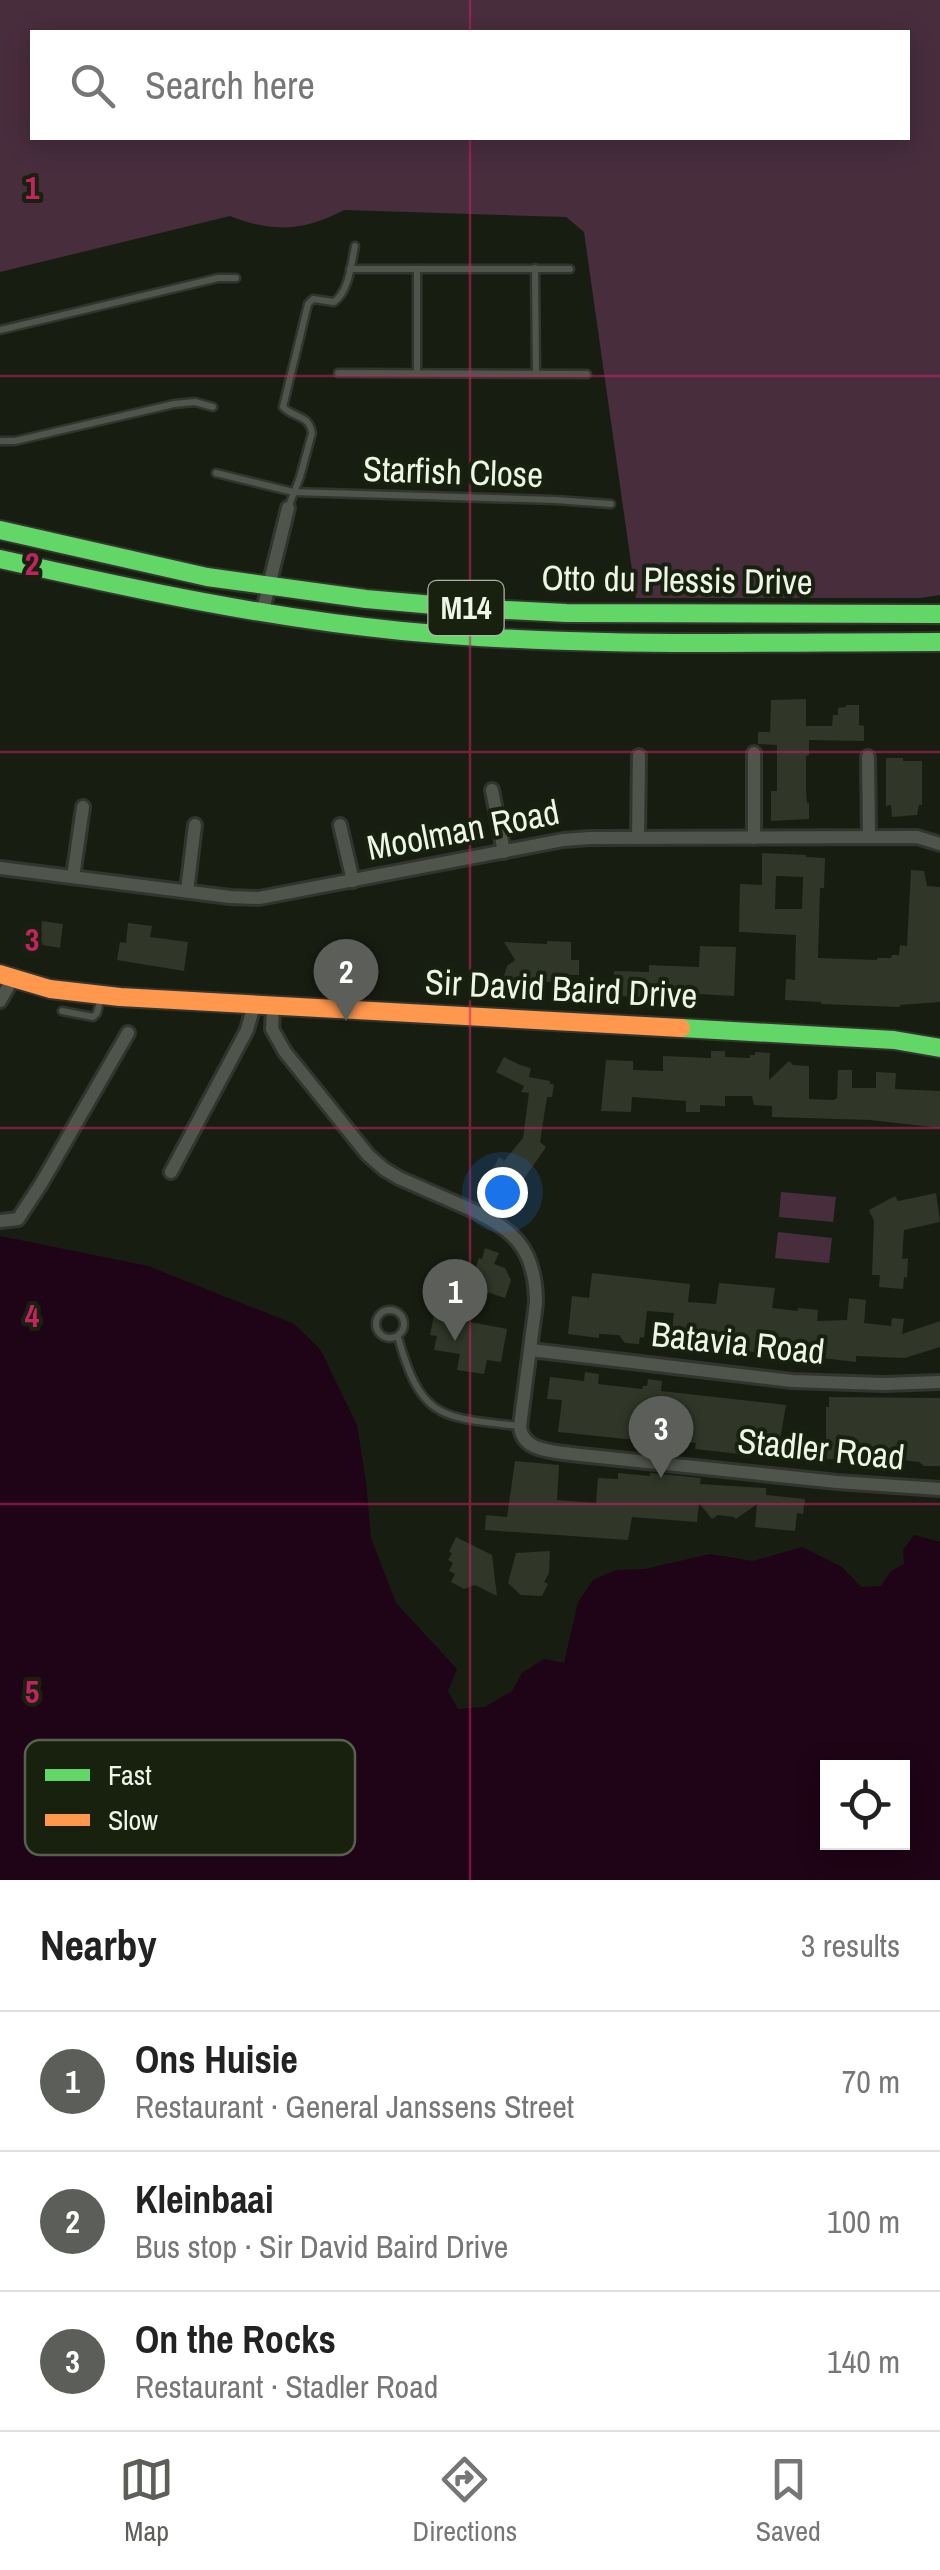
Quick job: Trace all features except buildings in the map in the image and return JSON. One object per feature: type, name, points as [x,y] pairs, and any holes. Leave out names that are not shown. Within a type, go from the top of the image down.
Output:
[{"type":"main road","name":"Otto du Plessis Drive","points":[[0,530],[207,577],[366,600],[468,608],[676,615],[940,614]]},
{"type":"main road","name":"Otto du Plessis Drive","points":[[0,559],[262,614],[450,635],[676,642],[940,642]]},
{"type":"main road","points":[[676,615],[676,642]]},
{"type":"main road","name":"Sir David Baird Drive","points":[[6,976],[50,990],[101,995],[894,1040],[940,1048]]},
{"type":"street","points":[[262,614],[288,508]]},
{"type":"street","points":[[754,753],[754,838]]},
{"type":"street","points":[[638,838],[639,756]]},
{"type":"street","points":[[868,756],[870,837]]},
{"type":"street","points":[[492,790],[504,852]]},
{"type":"street","points":[[73,877],[83,807]]},
{"type":"street","points":[[186,891],[195,825]]},
{"type":"street","points":[[340,825],[353,881]]},
{"type":"street","name":"Moolman Road","points":[[0,868],[259,898],[563,840],[917,837],[940,844]]},
{"type":"street","points":[[0,1001],[6,976]]},
{"type":"street","points":[[172,1172],[247,1030],[254,1005]]},
{"type":"street","points":[[273,1006],[272,1030],[284,1052],[368,1155],[399,1178],[500,1224],[528,1255],[536,1282],[520,1426]]},
{"type":"street","points":[[0,1221],[18,1219],[128,1033]]},
{"type":"street","name":"Batavia Road","points":[[531,1350],[792,1381],[940,1382]]},
{"type":"street","name":"Stadler Road","points":[[520,1426],[520,1435],[532,1446],[562,1452],[852,1484],[940,1489]]},
{"type":"lane","points":[[288,508],[312,433],[308,421],[286,411],[283,402],[308,304],[313,299],[334,302],[340,298],[355,246]]},
{"type":"lane","points":[[535,268],[536,372]]},
{"type":"lane","points":[[350,269],[570,268]]},
{"type":"lane","points":[[416,269],[417,372]]},
{"type":"lane","points":[[0,330],[218,278],[236,278]]},
{"type":"lane","points":[[338,373],[587,374]]},
{"type":"lane","points":[[0,442],[15,442],[184,402],[214,406]]},
{"type":"lane","name":"Starfish Close","points":[[216,473],[294,492],[611,504]]},
{"type":"lane","points":[[62,1011],[93,1017],[101,995]]},
{"type":"lane","points":[[399,1312],[405,1324],[398,1336],[385,1338],[379,1334],[376,1320],[380,1314],[399,1312]]},
{"type":"lane","name":"Stadler Road","points":[[398,1336],[413,1378],[435,1409],[458,1419],[520,1426]]},
{"type":"shaded area","points":[[0,0],[940,0],[940,595],[636,598],[584,232],[566,217],[344,210],[302,226],[274,227],[230,216],[0,272]]},
{"type":"shaded area","points":[[781,1192],[836,1197],[833,1222],[779,1217]]},
{"type":"shaded area","points":[[778,1232],[832,1238],[829,1263],[775,1258]]},
{"type":"shaded area","points":[[0,1236],[148,1266],[294,1324],[320,1349],[357,1425],[371,1538],[396,1603],[457,1669],[448,1691],[458,1709],[485,1707],[512,1691],[522,1673],[544,1659],[564,1663],[578,1602],[593,1580],[616,1570],[645,1569],[710,1554],[753,1561],[802,1547],[842,1567],[861,1587],[881,1586],[891,1571],[904,1564],[903,1550],[914,1535],[940,1542],[940,1880],[0,1880]]},
{"type":"traffic: fast","points":[[0,530],[207,577],[366,599],[566,613],[940,614]]},
{"type":"traffic: fast","points":[[0,559],[150,592],[402,631],[604,642],[940,642]]},
{"type":"traffic: fast","points":[[681,1028],[894,1040],[940,1048]]},
{"type":"traffic: slow","points":[[0,974],[50,989],[120,997],[681,1028]]},
{"type":"place","name":"Kleinbaai","points":[[346,1021]]},
{"type":"place","name":"Ons Huisie","points":[[455,1341]]},
{"type":"place","name":"On the Rocks","points":[[661,1478]]}]
